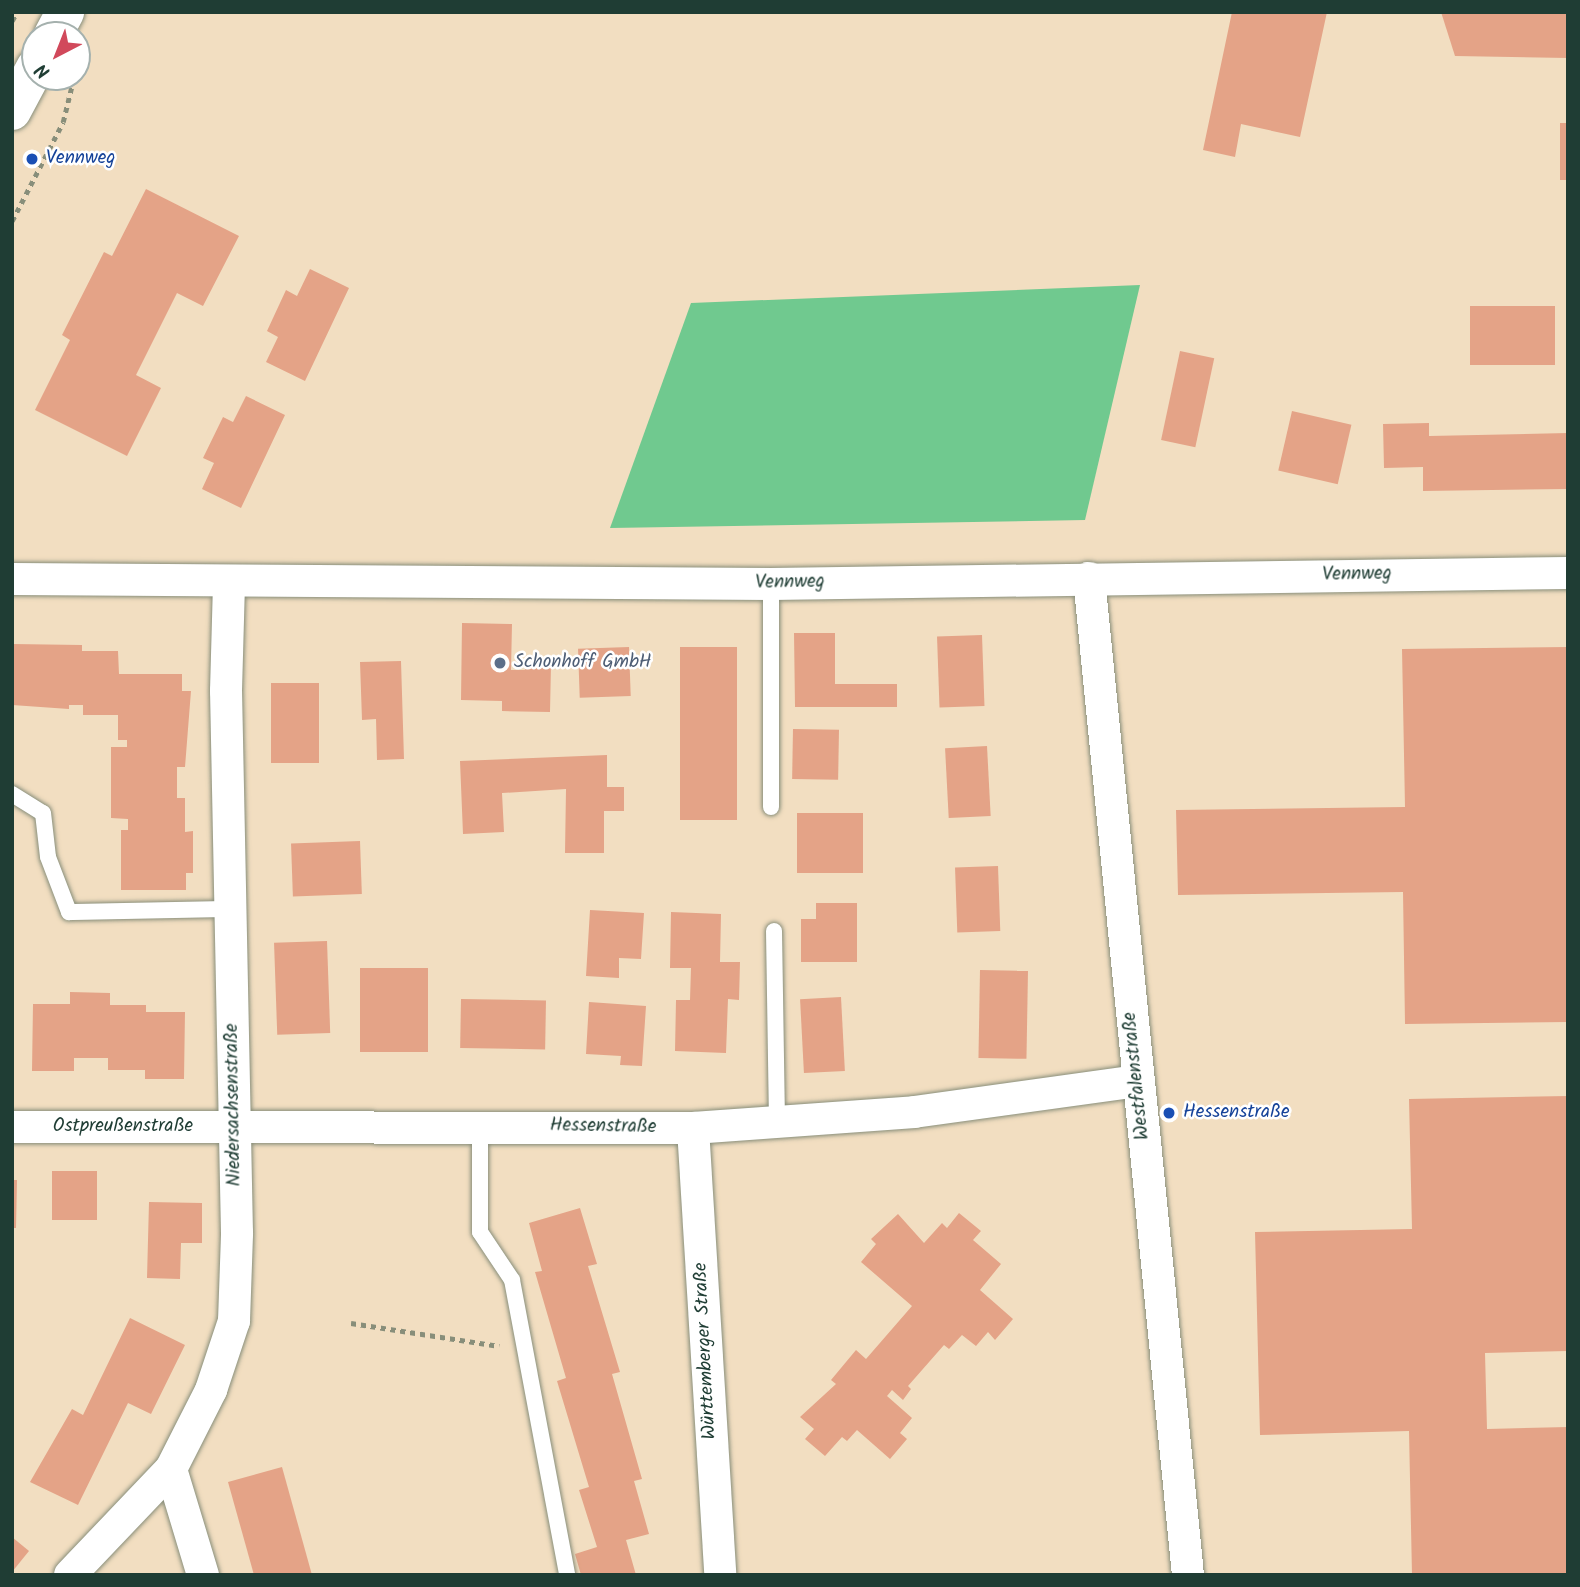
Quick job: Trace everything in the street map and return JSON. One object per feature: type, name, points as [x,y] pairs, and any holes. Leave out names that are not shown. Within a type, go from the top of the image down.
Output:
[{"type":"street","points":[[12,110],[22,91]]},
{"type":"street","name":"Vennweg","points":[[12,579],[771,584],[1568,573]]},
{"type":"street","name":"Westfalenstraße","points":[[1089,578],[1188,1575]]},
{"type":"street","name":"Niedersachsenstraße","points":[[70,1575],[171,1469],[211,1390],[234,1321],[229,581]]},
{"type":"street","name":"Hessenstraße","points":[[234,1128],[692,1128],[914,1112],[1137,1081]]},
{"type":"street","name":"Ostpreußenstraße","points":[[12,1126],[234,1128]]},
{"type":"street","name":"Württemberger Straße","points":[[692,1128],[720,1575]]},
{"type":"street","points":[[171,1469],[203,1575]]},
{"type":"lane","points":[[771,584],[771,807]]},
{"type":"lane","points":[[12,794],[43,813],[48,857],[69,912],[230,909]]},
{"type":"lane","points":[[774,932],[777,1121]]},
{"type":"lane","points":[[480,1126],[480,1232],[512,1280],[567,1575]]},
{"type":"path","points":[[12,21],[17,12]]},
{"type":"path","points":[[12,221],[63,122],[71,91]]},
{"type":"path","points":[[351,1323],[525,1350]]},
{"type":"green space","points":[[1140,285],[1085,520],[610,528],[691,303]]},
{"type":"building","points":[[1232,12],[1327,12],[1300,137],[1241,124],[1235,157],[1203,150]]},
{"type":"building","points":[[1441,12],[1568,12],[1568,58],[1455,56]]},
{"type":"building","points":[[1560,123],[1568,123],[1568,180],[1560,180]]},
{"type":"building","points":[[146,189],[239,236],[203,306],[177,293],[136,375],[161,388],[127,456],[35,410],[70,340],[62,335],[104,252],[112,256]]},
{"type":"building","points":[[310,269],[349,288],[305,381],[266,362],[278,337],[267,331],[286,290],[297,296]]},
{"type":"building","points":[[1470,306],[1555,306],[1555,365],[1470,365]]},
{"type":"building","points":[[1180,351],[1214,358],[1195,447],[1161,440]]},
{"type":"building","points":[[246,396],[285,415],[241,508],[202,489],[214,463],[203,458],[223,417],[233,422]]},
{"type":"building","points":[[1292,411],[1351,425],[1338,484],[1278,470]]},
{"type":"building","points":[[1429,423],[1429,436],[1568,433],[1568,489],[1423,491],[1423,467],[1384,468],[1383,424]]},
{"type":"building","points":[[462,623],[512,624],[511,670],[525,670],[524,663],[551,664],[550,712],[502,711],[502,701],[461,700]]},
{"type":"building","points":[[794,633],[835,633],[835,684],[897,684],[897,707],[795,707]]},
{"type":"building","points":[[982,635],[984,706],[940,708],[937,637]]},
{"type":"building","points":[[12,644],[82,645],[82,651],[118,651],[119,674],[182,674],[182,691],[191,691],[185,767],[177,767],[177,798],[185,798],[185,832],[193,831],[193,873],[186,873],[186,890],[121,890],[121,830],[128,830],[128,819],[111,818],[111,747],[127,747],[127,740],[118,740],[118,715],[83,715],[83,705],[69,705],[69,709],[12,705]]},
{"type":"building","points":[[629,647],[631,696],[580,698],[578,649]]},
{"type":"building","points":[[680,647],[737,647],[737,820],[680,820]]},
{"type":"building","points":[[1568,647],[1568,1022],[1405,1024],[1403,892],[1178,895],[1176,810],[1405,807],[1402,649]]},
{"type":"building","points":[[401,661],[404,759],[377,760],[376,719],[362,720],[360,662]]},
{"type":"building","points":[[271,683],[319,683],[319,763],[271,763]]},
{"type":"building","points":[[793,729],[839,730],[838,780],[792,779]]},
{"type":"building","points":[[987,746],[991,816],[949,818],[945,748]]},
{"type":"building","points":[[607,755],[607,787],[624,787],[624,811],[604,811],[604,853],[565,853],[566,789],[502,793],[504,832],[463,834],[460,761]]},
{"type":"building","points":[[797,813],[863,813],[863,873],[797,873]]},
{"type":"building","points":[[360,841],[362,894],[293,896],[291,843]]},
{"type":"building","points":[[998,866],[1000,931],[957,932],[955,868]]},
{"type":"building","points":[[816,903],[857,903],[857,962],[801,962],[801,919],[816,919]]},
{"type":"building","points":[[590,910],[644,913],[641,959],[619,958],[619,978],[586,976]]},
{"type":"building","points":[[671,912],[721,914],[720,962],[740,962],[739,1000],[728,999],[726,1053],[675,1051],[676,1000],[690,1000],[691,968],[670,968]]},
{"type":"building","points":[[327,941],[330,1033],[277,1035],[274,943]]},
{"type":"building","points":[[360,968],[428,968],[428,1052],[360,1052]]},
{"type":"building","points":[[980,970],[1028,971],[1026,1059],[978,1058]]},
{"type":"building","points":[[70,992],[110,993],[110,1005],[146,1005],[146,1012],[185,1012],[184,1079],[145,1079],[145,1070],[108,1070],[108,1058],[74,1058],[74,1071],[32,1071],[33,1004],[70,1004]]},
{"type":"building","points":[[841,997],[845,1071],[804,1073],[800,999]]},
{"type":"building","points":[[461,999],[546,1000],[545,1049],[460,1048]]},
{"type":"building","points":[[589,1002],[646,1006],[642,1066],[620,1065],[621,1056],[586,1054]]},
{"type":"building","points":[[1568,1096],[1568,1351],[1485,1353],[1487,1429],[1568,1427],[1568,1575],[1412,1575],[1409,1431],[1260,1435],[1255,1232],[1412,1229],[1409,1099]]},
{"type":"building","points":[[52,1171],[97,1171],[97,1220],[52,1220]]},
{"type":"building","points":[[12,1180],[17,1180],[16,1228],[12,1228]]},
{"type":"building","points":[[149,1202],[202,1203],[202,1243],[181,1243],[180,1279],[147,1278]]},
{"type":"building","points":[[580,1208],[597,1264],[588,1266],[620,1372],[612,1374],[642,1479],[634,1481],[649,1534],[626,1540],[636,1575],[581,1575],[575,1554],[597,1547],[579,1490],[589,1487],[557,1381],[566,1378],[535,1272],[542,1271],[529,1223]]},
{"type":"building","points":[[959,1213],[981,1231],[973,1240],[1001,1264],[980,1290],[1013,1319],[995,1340],[988,1332],[976,1346],[962,1335],[949,1349],[944,1345],[908,1386],[911,1389],[903,1400],[892,1390],[887,1396],[912,1418],[900,1433],[907,1439],[890,1459],[857,1430],[847,1441],[842,1437],[825,1456],[805,1439],[814,1429],[800,1417],[836,1384],[831,1380],[856,1350],[866,1359],[912,1306],[861,1262],[876,1244],[871,1239],[898,1214],[924,1243],[942,1223],[947,1228]]},
{"type":"building","points":[[130,1318],[185,1345],[151,1414],[128,1403],[78,1505],[30,1482],[72,1409],[83,1415]]},
{"type":"building","points":[[282,1467],[312,1575],[254,1575],[228,1482]]},
{"type":"building","points":[[12,1537],[29,1551],[12,1572]]},
{"type":"place","name":"Vennweg","points":[[32,159]]},
{"type":"place","name":"Schonhoff GmbH","points":[[500,663]]},
{"type":"place","name":"Hessenstraße","points":[[1169,1113]]}]
